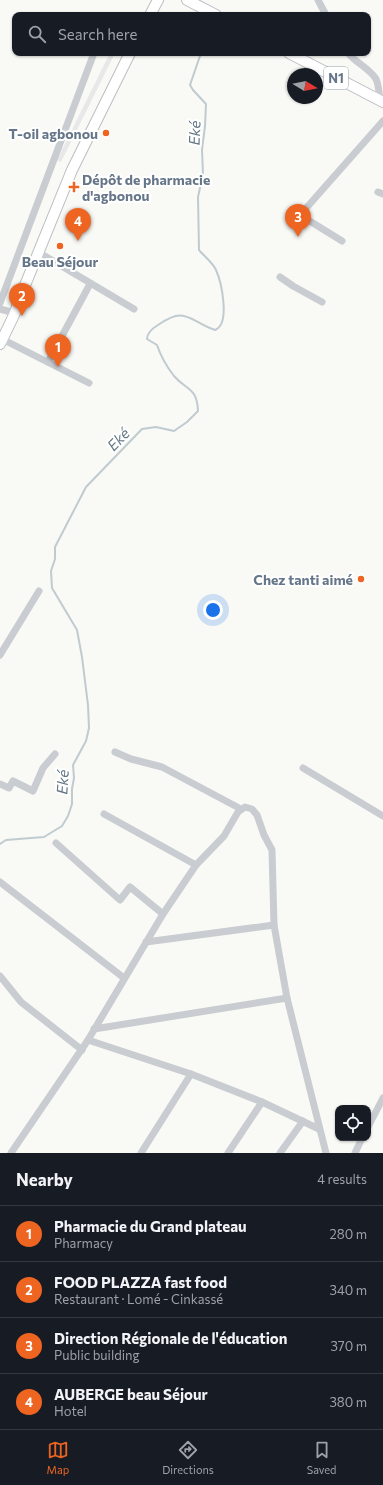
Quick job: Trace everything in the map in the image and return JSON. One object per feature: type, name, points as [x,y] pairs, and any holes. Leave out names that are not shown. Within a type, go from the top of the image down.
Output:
[{"type":"highway","points":[[152,12],[158,0]]},
{"type":"highway","points":[[187,0],[207,11]]},
{"type":"highway","points":[[1,339],[15,313],[38,252],[72,170],[129,56]]},
{"type":"highway","name":"N1","points":[[296,56],[382,102]]},
{"type":"highway","points":[[1,339],[11,312],[19,300]]},
{"type":"street","points":[[318,0],[324,12]]},
{"type":"street","points":[[0,303],[93,56]]},
{"type":"street","points":[[351,56],[358,64],[370,72],[376,80],[382,102]]},
{"type":"street","points":[[293,223],[383,121]]},
{"type":"street","points":[[300,215],[342,241]]},
{"type":"street","points":[[38,252],[90,284],[134,308]]},
{"type":"street","points":[[280,277],[322,302]]},
{"type":"street","points":[[48,362],[90,284]]},
{"type":"street","points":[[0,309],[11,312]]},
{"type":"street","points":[[1,339],[90,383]]},
{"type":"street","points":[[0,655],[39,591]]},
{"type":"street","points":[[115,752],[131,759],[162,766],[239,808]]},
{"type":"street","points":[[0,784],[9,788],[13,781],[33,791],[43,768],[55,754]]},
{"type":"street","points":[[303,768],[383,816]]},
{"type":"street","points":[[11,1153],[82,1050],[163,914],[196,865],[224,836],[238,812],[245,807],[252,809],[258,815],[264,836],[272,850],[274,925],[287,998],[326,1153]]},
{"type":"street","points":[[104,814],[196,865]]},
{"type":"street","points":[[56,843],[120,900],[130,888],[163,914]]},
{"type":"street","points":[[0,882],[124,978]]},
{"type":"street","points":[[146,942],[274,925]]},
{"type":"street","points":[[0,976],[21,1002],[82,1050]]},
{"type":"street","points":[[94,1029],[287,998]]},
{"type":"street","points":[[88,1040],[191,1074],[262,1102],[319,1129]]},
{"type":"street","points":[[141,1153],[191,1074]]},
{"type":"street","points":[[371,1121],[383,1098]]},
{"type":"street","points":[[228,1153],[262,1102]]},
{"type":"street","points":[[280,1153],[303,1121]]},
{"type":"street","points":[[354,1153],[360,1141]]},
{"type":"shaded area","points":[[109,56],[114,56],[61,162],[57,160]]},
{"type":"waterway","name":"Eké","points":[[0,844],[6,840],[44,837],[62,826],[68,816],[72,804],[74,778],[73,765],[86,741],[89,728],[88,705],[77,630],[52,588],[51,571],[55,559],[55,547],[86,487],[142,429],[156,427],[174,431],[187,422],[198,411],[196,398],[193,393],[174,376],[164,362],[157,345],[147,339],[149,332],[167,319],[181,315],[215,330],[220,326],[223,320],[224,311],[222,292],[218,275],[213,265],[199,250],[198,197],[203,174],[202,150],[206,104],[190,85],[200,56]]},
{"type":"place","name":"T-oil agbonou","points":[[106,133]]},
{"type":"place","name":"Dépôt de pharmacie d'agbonou","points":[[74,187]]},
{"type":"place","name":"Direction Régionale de l'éducation","points":[[298,237]]},
{"type":"place","name":"AUBERGE beau Séjour","points":[[78,241]]},
{"type":"place","name":"Beau Séjour","points":[[60,246]]},
{"type":"place","name":"FOOD PLAZZA fast food","points":[[22,316]]},
{"type":"place","name":"Pharmacie du Grand plateau","points":[[58,367]]},
{"type":"place","name":"Chez tanti aimé","points":[[361,579]]}]
